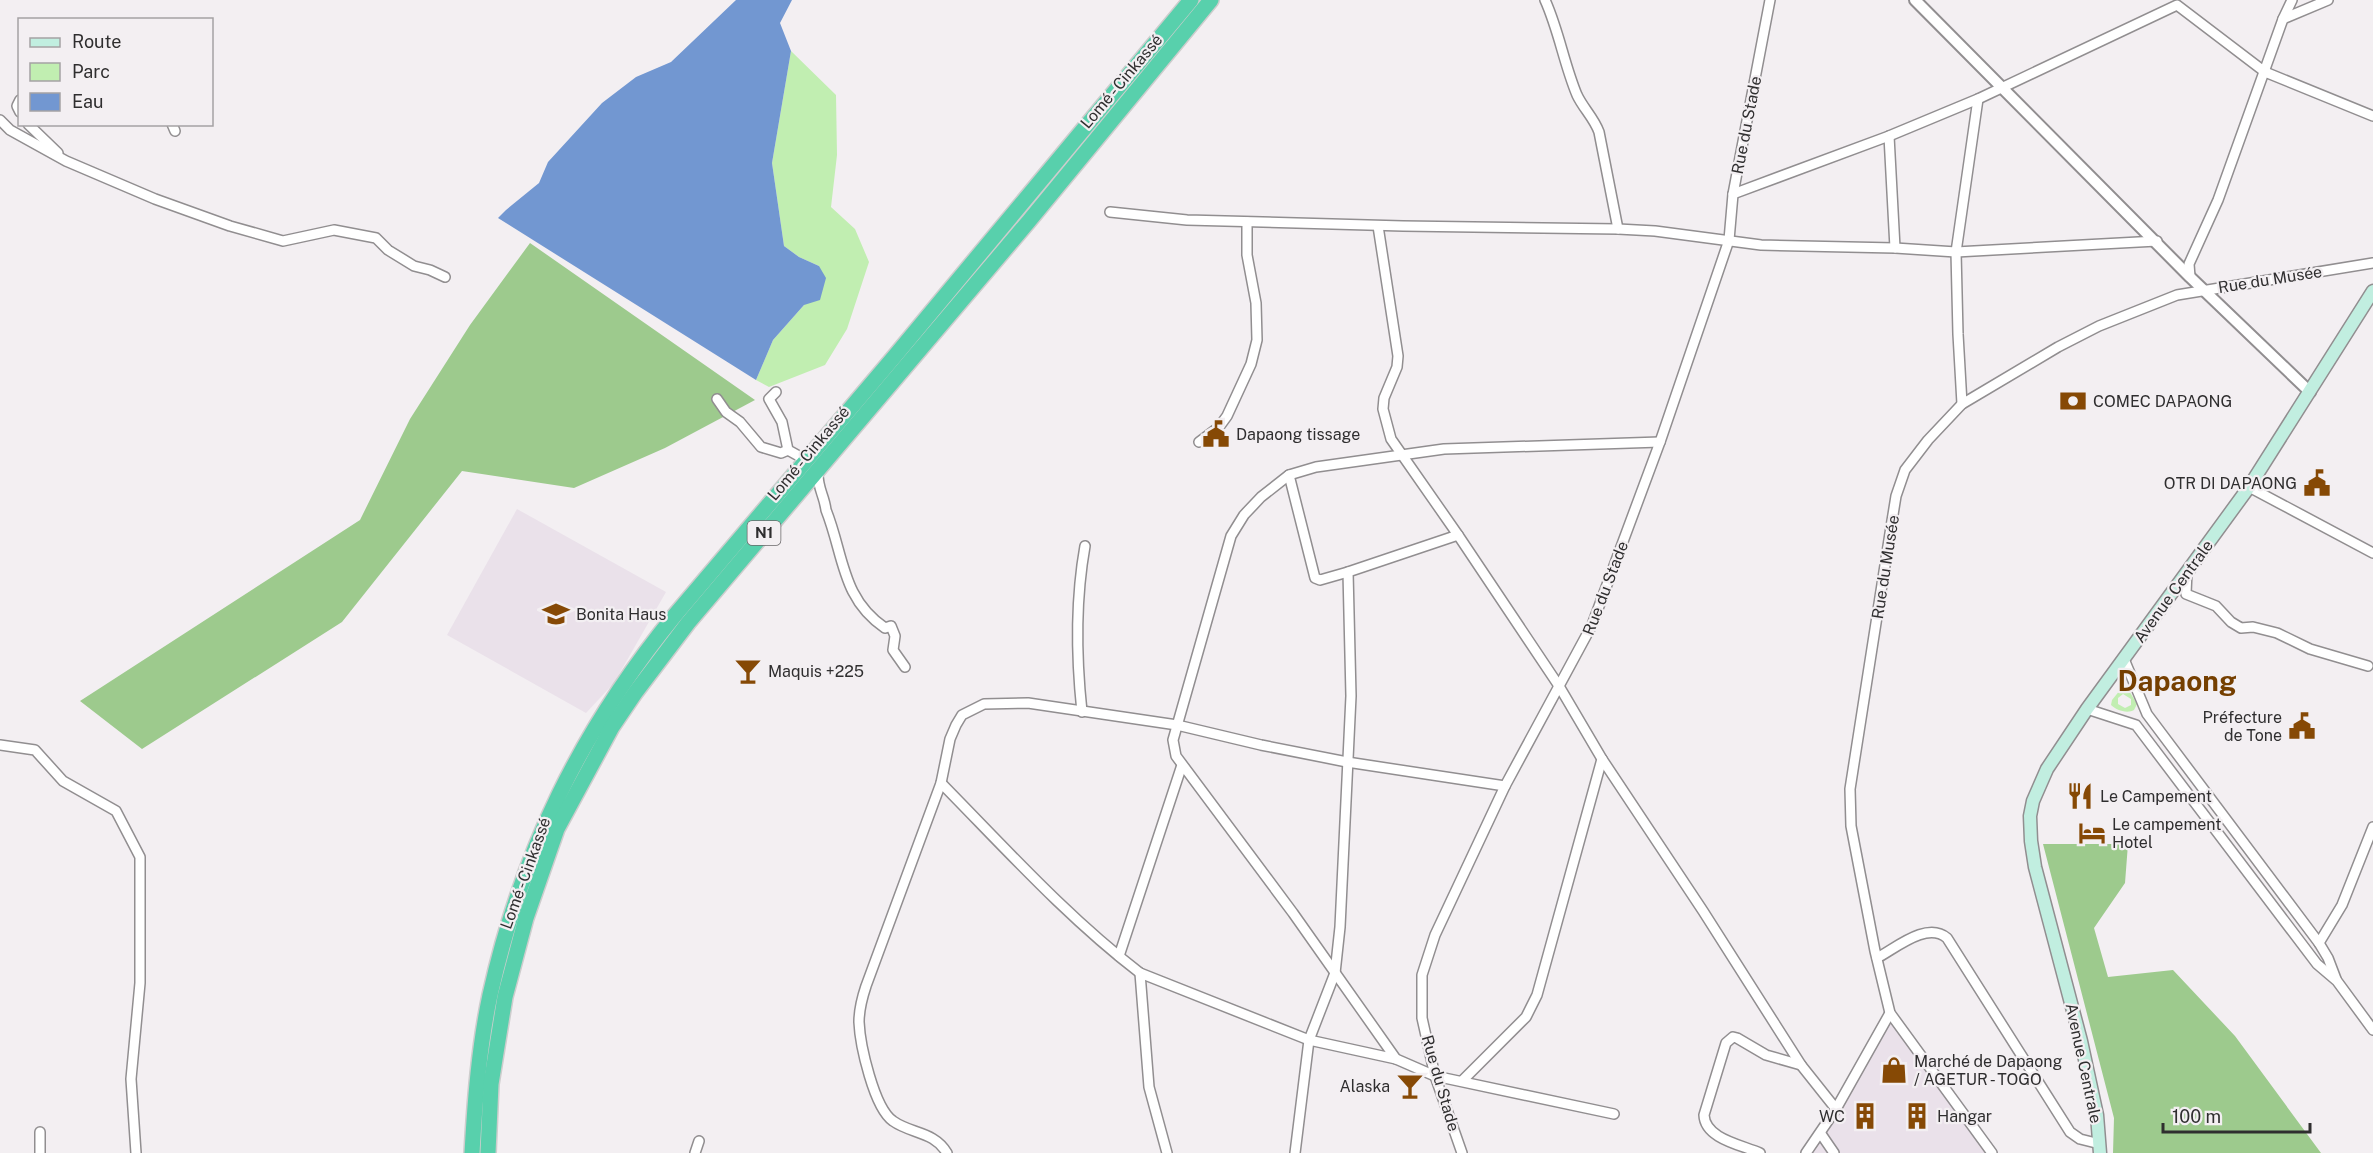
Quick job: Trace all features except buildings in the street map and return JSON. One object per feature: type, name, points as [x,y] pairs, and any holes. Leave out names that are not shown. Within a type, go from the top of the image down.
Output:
[{"type":"highway","name":"Lomé - Cinkassé","points":[[812,465],[1191,0]]},
{"type":"highway","name":"Lomé - Cinkassé","points":[[472,1153],[477,1083],[490,995],[511,915],[600,718],[648,648],[1029,220],[1210,0]]},
{"type":"highway","name":"Lomé - Cinkassé","points":[[488,1153],[491,1084],[504,998],[550,827]]},
{"type":"main road","name":"Avenue Centrale","points":[[2100,1148],[2097,1115],[2081,1041],[2035,867],[2030,816],[2038,788],[2047,769],[2087,709],[2249,487],[2373,291]]},
{"type":"street","points":[[1545,0],[1556,24],[1578,97],[1593,117],[1599,132],[1618,229]]},
{"type":"street","name":"Rue du Stade","points":[[1462,1153],[1435,1076],[1422,1018],[1422,975],[1435,935],[1505,786],[1592,625],[1660,442],[1729,240],[1733,194],[1770,0]]},
{"type":"street","points":[[1915,0],[2157,241],[2203,290],[2310,392]]},
{"type":"street","points":[[2190,277],[2189,264],[2218,200],[2283,19],[2292,0]]},
{"type":"street","points":[[2283,19],[2328,0]]},
{"type":"street","points":[[1733,194],[1889,136],[1978,99],[2175,2],[2265,72],[2373,116]]},
{"type":"street","points":[[1962,404],[1956,252],[1978,99]]},
{"type":"street","points":[[0,120],[10,130],[66,161],[155,199],[230,226],[283,241],[334,231],[376,238],[388,250],[414,266],[445,277]]},
{"type":"street","points":[[30,126],[66,161]]},
{"type":"street","points":[[1889,136],[1895,248]]},
{"type":"street","points":[[1110,212],[1162,219],[1247,222],[1618,229],[1796,247],[1895,248],[1956,252],[2157,241]]},
{"type":"street","points":[[1199,442],[1219,427],[1227,416],[1251,364],[1257,340],[1256,303],[1247,255],[1247,222]]},
{"type":"street","points":[[1378,226],[1398,356],[1397,367],[1384,398],[1383,409],[1391,439],[1558,686],[1602,759],[1703,911],[1801,1065],[1836,1109]]},
{"type":"street","name":"Rue du Musée","points":[[1992,1153],[1890,1013],[1851,826],[1849,806],[1852,778],[1896,496],[1912,459],[1962,404],[2040,357],[2099,326],[2177,295],[2373,263]]},
{"type":"street","points":[[776,392],[769,399],[782,422],[788,450],[812,465],[817,485],[825,498],[826,510],[848,585],[866,614],[885,628],[891,626],[895,636],[893,650],[905,667]]},
{"type":"street","points":[[717,399],[726,412],[741,422],[761,447],[781,453],[788,450]]},
{"type":"street","points":[[1396,1059],[1293,913],[1182,765],[1173,746],[1231,536],[1251,507],[1289,475],[1316,467],[1444,449],[1660,442]]},
{"type":"street","points":[[1289,475],[1314,578],[1320,579],[1348,572],[1458,535]]},
{"type":"street","points":[[2249,487],[2373,553]]},
{"type":"street","points":[[1082,712],[1076,621],[1077,596],[1085,546]]},
{"type":"street","points":[[2187,570],[2186,594],[2216,606],[2231,622],[2241,628],[2253,627],[2277,633],[2310,649],[2368,666]]},
{"type":"street","points":[[1295,1153],[1309,1040],[1335,973],[1341,912],[1351,696],[1348,572]]},
{"type":"street","points":[[2124,659],[2147,714],[2319,944],[2328,958],[2337,981]]},
{"type":"street","points":[[947,1153],[938,1141],[889,1119],[875,1090],[859,1020],[860,1002],[940,783],[950,739],[962,715],[971,709],[1000,702],[1028,703],[1177,725],[1347,762],[1505,786]]},
{"type":"street","points":[[2087,709],[2136,725],[2317,964],[2337,981],[2373,1030]]},
{"type":"street","points":[[0,745],[35,750],[63,781],[116,811],[140,857],[140,982],[131,1079],[136,1153]]},
{"type":"street","points":[[1463,1080],[1520,1025],[1537,995],[1602,759]]},
{"type":"street","points":[[1119,956],[1182,765]]},
{"type":"street","points":[[940,783],[1049,892],[1140,973],[1309,1040],[1396,1059],[1435,1076],[1463,1080],[1614,1114]]},
{"type":"street","points":[[2319,944],[2342,905],[2373,827]]},
{"type":"street","points":[[2274,907],[2286,899]]},
{"type":"street","points":[[1877,958],[1926,932],[1942,933],[2070,1132],[2100,1148]]},
{"type":"street","points":[[1140,973],[1149,1087],[1167,1153]]},
{"type":"street","points":[[1806,1153],[1836,1109],[1890,1013]]},
{"type":"street","points":[[1760,1153],[1711,1132],[1704,1123],[1704,1115],[1726,1043],[1733,1037],[1737,1038],[1766,1055],[1801,1065]]},
{"type":"street","points":[[40,1132],[40,1153]]},
{"type":"street","points":[[1821,1134],[1834,1153]]},
{"type":"street","points":[[695,1153],[699,1141]]},
{"type":"shaded area","name":"Bonita Haus","points":[[517,509],[666,592],[614,683],[586,713],[447,635]]},
{"type":"shaded area","name":"Marché de Dapaong / AGETUR - TOGO","points":[[1890,1019],[1991,1153],[1810,1153]]},
{"type":"green space","points":[[791,51],[836,95],[837,155],[831,207],[855,229],[869,262],[847,329],[825,365],[769,387],[756,380],[773,340],[804,305],[819,266],[799,257],[784,246],[772,163]]},
{"type":"green space","points":[[530,243],[755,400],[665,448],[574,488],[462,471],[342,622],[142,749],[80,701],[360,520],[410,419],[470,325]]},
{"type":"green space","points":[[2125,684],[2137,704],[2134,710],[2125,711],[2111,705],[2112,700]],"holes":[[[2123,694],[2131,699],[2131,705],[2125,708],[2118,704],[2118,698]]]},
{"type":"green space","points":[[2043,844],[2128,844],[2125,883],[2094,928],[2108,977],[2173,970],[2235,1036],[2321,1153],[2113,1153],[2114,1118]]},
{"type":"water","points":[[736,0],[792,0],[780,23],[791,51],[772,163],[784,246],[799,257],[819,266],[826,278],[820,300],[804,305],[773,340],[756,380],[498,218],[539,183],[548,162],[602,103],[636,77],[671,62]]},
{"type":"place","name":"COMEC DAPAONG","points":[[2073,401]]},
{"type":"place","name":"Dapaong tissage","points":[[1216,434]]},
{"type":"place","name":"OTR DI DAPAONG","points":[[2317,483]]},
{"type":"place","name":"Bonita Haus","points":[[556,614]]},
{"type":"place","name":"Maquis +225","points":[[748,671]]},
{"type":"place","name":"Préfecture de Tone","points":[[2302,726]]},
{"type":"place","name":"Le Campement","points":[[2080,796]]},
{"type":"place","name":"Le campement Hotel","points":[[2092,833]]},
{"type":"place","name":"Marché de Dapaong / AGETUR - TOGO","points":[[1894,1070]]},
{"type":"place","name":"Alaska","points":[[1410,1086]]},
{"type":"place","name":"WC","points":[[1865,1116]]},
{"type":"place","name":"Hangar","points":[[1917,1116]]},
{"type":"district","name":"Dapaong","points":[[2177,681]]}]
